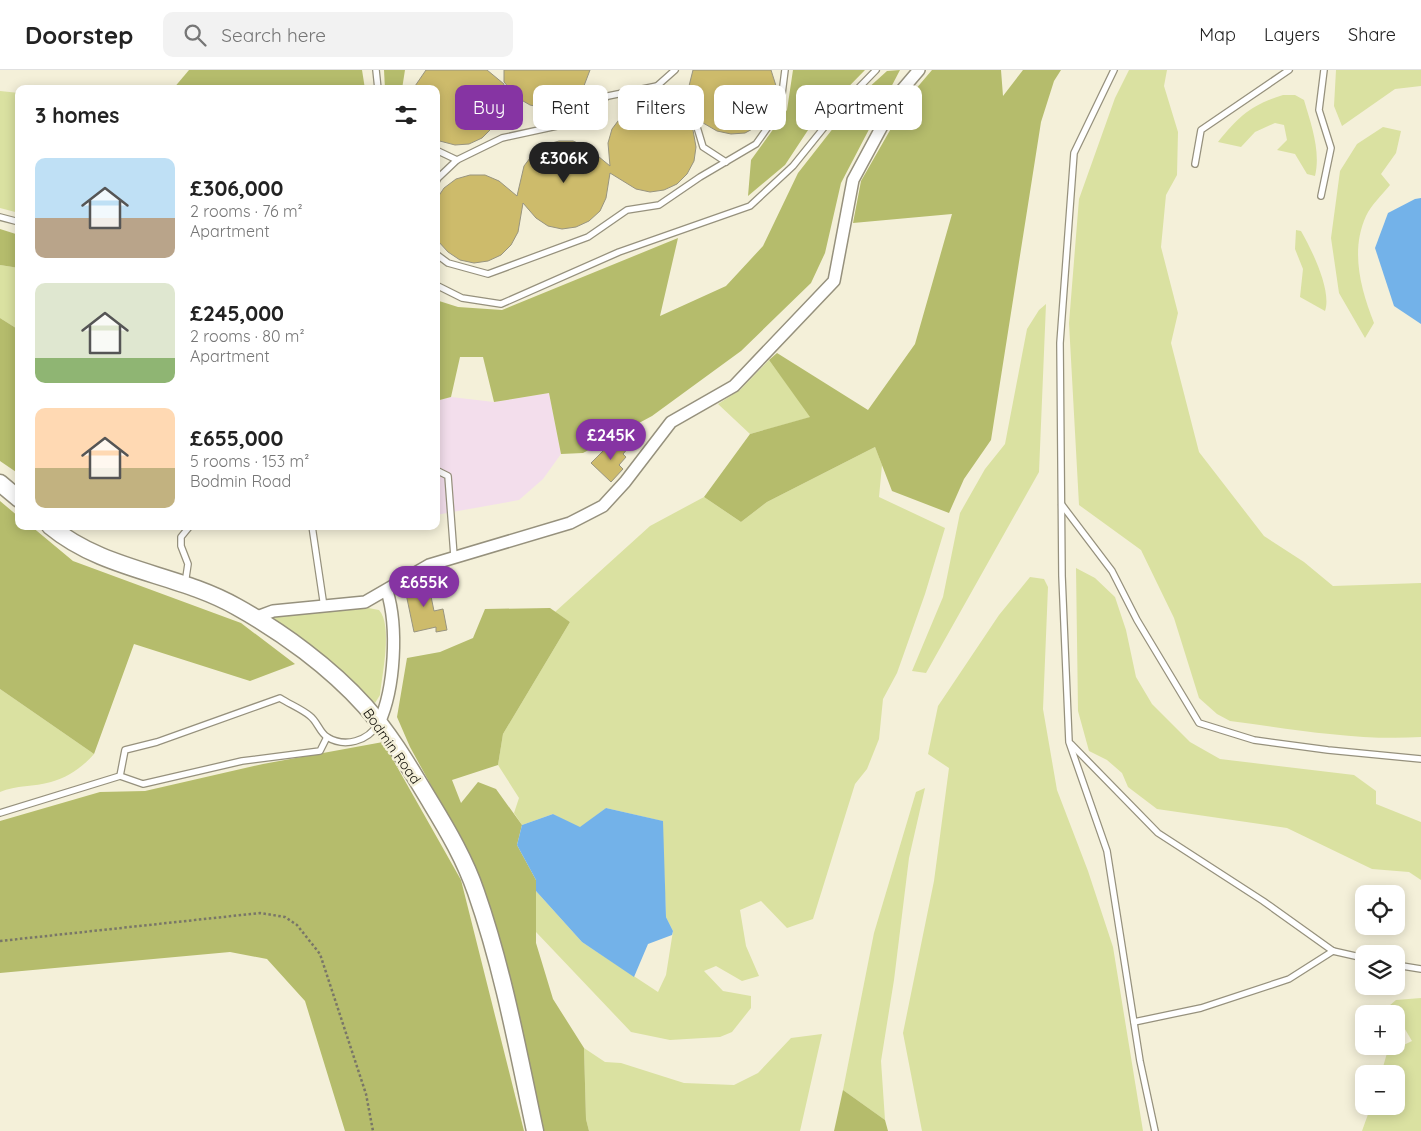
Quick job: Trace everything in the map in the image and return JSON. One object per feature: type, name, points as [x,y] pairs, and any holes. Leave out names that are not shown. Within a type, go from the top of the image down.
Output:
[{"type":"main road","points":[[0,483],[15,496]]},
{"type":"main road","name":"Bodmin Road","points":[[55,530],[75,545],[96,556],[185,584],[220,598],[254,618],[336,678],[379,723],[442,821],[473,885],[498,969],[535,1131]]},
{"type":"street","points":[[254,618],[273,611],[364,602],[387,591],[416,571],[454,556],[570,524],[594,513],[625,482],[671,422],[734,386],[834,281],[853,180],[901,91],[919,70]]},
{"type":"street","points":[[379,723],[387,699],[394,647],[393,617],[387,591]]},
{"type":"lane","points":[[376,70],[378,85]]},
{"type":"lane","points":[[658,85],[675,70]]},
{"type":"lane","points":[[440,257],[448,263],[488,274],[588,237],[628,210],[659,205],[756,144],[780,110],[785,70]]},
{"type":"lane","points":[[440,287],[462,298],[501,304],[619,252],[750,206],[793,166],[843,104],[876,70]]},
{"type":"lane","points":[[1114,70],[1074,153],[1060,342],[1062,576],[1069,742],[1108,851],[1134,1022],[1155,1131]]},
{"type":"lane","points":[[1195,164],[1201,130],[1289,70]]},
{"type":"lane","points":[[1321,196],[1331,148],[1319,110],[1324,70]]},
{"type":"lane","points":[[440,176],[457,160],[502,138],[557,126],[608,96],[618,94]]},
{"type":"lane","points":[[698,130],[703,147],[726,162]]},
{"type":"lane","points":[[440,152],[457,160]]},
{"type":"lane","points":[[0,217],[15,221]]},
{"type":"lane","points":[[440,472],[448,476],[454,556]]},
{"type":"lane","points":[[1062,505],[1112,571],[1137,620],[1198,723],[1254,740],[1328,750],[1421,759]]},
{"type":"lane","points":[[185,584],[188,564],[182,550],[181,538],[187,530]]},
{"type":"lane","points":[[313,530],[324,607]]},
{"type":"lane","points":[[120,776],[125,750],[157,742],[280,698],[311,716],[327,737],[341,741],[362,740],[374,732],[379,723]]},
{"type":"lane","points":[[0,813],[120,776],[143,784],[242,761],[320,750],[327,737]]},
{"type":"lane","points":[[1069,742],[1158,833],[1263,901],[1333,951],[1355,956]]},
{"type":"lane","points":[[1134,1022],[1201,1008],[1289,979],[1333,951]]},
{"type":"lane","points":[[1405,967],[1421,970]]},
{"type":"path","points":[[0,941],[251,914],[286,917],[297,925],[320,954],[366,1094],[373,1131]]},
{"type":"shaded area","points":[[549,393],[561,454],[543,479],[519,500],[440,514],[440,400],[451,397],[494,402]]},
{"type":"green space","points":[[189,70],[362,70],[364,85],[176,85]]},
{"type":"green space","points":[[384,70],[405,70],[403,85],[385,85]]},
{"type":"green space","points":[[793,70],[865,70],[850,85],[796,85],[796,130],[808,130],[785,165],[748,196],[751,160],[773,130],[786,130]]},
{"type":"green space","points":[[900,70],[892,85],[872,85],[887,71]]},
{"type":"green space","points":[[932,70],[1001,70],[1003,96],[1023,70],[1061,70],[1054,81],[1041,122],[991,440],[964,479],[949,513],[892,491],[875,447],[767,502],[741,522],[704,497],[750,434],[810,417],[769,360],[777,353],[868,410],[915,344],[952,214],[853,223],[861,181],[890,130],[922,130],[922,85],[919,85]]},
{"type":"green space","points":[[1129,70],[1167,70],[1164,86],[1178,132],[1177,175],[1166,195],[1161,247],[1178,313],[1171,343],[1199,452],[1264,536],[1304,562],[1333,586],[1421,583],[1421,737],[1397,738],[1325,734],[1230,721],[1217,714],[1199,698],[1174,618],[1141,550],[1079,505],[1069,323],[1079,199],[1115,98]]},
{"type":"green space","points":[[1336,70],[1421,70],[1421,86],[1395,89],[1342,126],[1334,106]]},
{"type":"green space","points":[[0,91],[15,93],[15,212],[0,208]]},
{"type":"green space","points":[[1283,95],[1295,95],[1304,100],[1316,147],[1317,167],[1315,176],[1307,174],[1295,154],[1277,150],[1287,140],[1284,125],[1275,123],[1255,132],[1241,147],[1218,142],[1246,112]]},
{"type":"green space","points":[[1383,127],[1401,131],[1396,153],[1381,174],[1390,185],[1368,212],[1361,229],[1358,257],[1359,270],[1365,297],[1374,323],[1365,338],[1339,293],[1331,238],[1340,171],[1357,144]]},
{"type":"green space","points":[[832,130],[869,130],[841,183],[825,253],[811,283],[741,351],[652,416],[583,453],[561,454],[549,393],[494,402],[483,357],[460,357],[451,397],[440,400],[440,301],[458,307],[502,310],[678,238],[660,316],[726,286],[763,246],[798,173]]},
{"type":"green space","points":[[0,229],[15,234],[15,267],[0,265]]},
{"type":"green space","points":[[1296,230],[1301,231],[1320,271],[1326,293],[1325,311],[1300,297],[1303,269],[1295,249]]},
{"type":"green space","points":[[0,265],[15,267],[15,327],[0,318]]},
{"type":"green space","points":[[1046,304],[1039,472],[926,673],[912,671],[943,597],[960,513],[985,469],[1005,444],[1027,329],[1039,310]]},
{"type":"green space","points":[[0,318],[15,327],[15,471],[0,461]]},
{"type":"green space","points":[[769,360],[811,417],[750,434],[718,404],[740,390]]},
{"type":"green space","points":[[875,447],[882,465],[879,497],[945,528],[925,594],[897,673],[883,699],[879,739],[867,769],[855,784],[813,919],[787,928],[761,901],[740,910],[746,946],[759,976],[742,981],[716,966],[704,971],[723,991],[751,996],[751,1008],[732,1032],[720,1037],[670,1040],[631,1032],[536,932],[536,891],[582,942],[658,992],[666,975],[673,931],[666,917],[662,821],[606,808],[580,828],[553,814],[522,825],[514,813],[519,798],[498,765],[503,734],[570,622],[555,612],[650,526],[704,497],[741,522],[767,502]]},
{"type":"green space","points":[[0,501],[15,514],[15,530],[36,530],[73,561],[241,623],[295,664],[250,681],[134,644],[94,754],[0,689]]},
{"type":"green space","points":[[1076,568],[1095,578],[1115,597],[1126,630],[1136,677],[1152,704],[1190,742],[1220,759],[1354,775],[1376,791],[1376,804],[1421,822],[1421,880],[1409,872],[1372,869],[1287,828],[1157,809],[1128,787],[1122,773],[1107,760],[1089,751],[1078,711]]},
{"type":"green space","points":[[1030,577],[1044,579],[1048,587],[1043,709],[1057,790],[1088,871],[1113,947],[1143,1131],[922,1131],[903,1033],[934,881],[949,768],[928,754],[938,706],[999,615]]},
{"type":"green space","points":[[352,605],[379,610],[383,617],[386,651],[380,695],[375,703],[278,626],[265,613]]},
{"type":"green space","points":[[550,608],[570,622],[503,734],[498,765],[452,780],[461,803],[478,782],[496,789],[522,825],[517,845],[536,880],[536,943],[553,999],[584,1048],[586,1119],[589,1131],[544,1131],[516,1010],[449,818],[410,747],[397,717],[407,658],[440,652],[473,638],[485,609]]},
{"type":"green space","points":[[0,689],[94,754],[75,771],[63,778],[45,784],[12,788],[0,792]]},
{"type":"green space","points":[[383,742],[461,880],[524,1131],[345,1131],[305,1001],[267,959],[230,952],[0,973],[0,821],[100,792],[145,791],[263,764]]},
{"type":"green space","points":[[925,788],[909,858],[894,980],[881,1061],[885,1120],[843,1090],[874,933],[916,792]]},
{"type":"green space","points":[[1421,998],[1421,1131],[1362,1131],[1368,1115],[1405,1115],[1405,1065],[1384,1065],[1386,1055],[1405,1055],[1405,1044],[1412,1041],[1405,1029],[1405,1005],[1390,1005],[1396,1000]]},
{"type":"green space","points":[[822,1034],[800,1131],[589,1131],[586,1119],[584,1048],[605,1062],[621,1063],[684,1083],[734,1085],[758,1073],[791,1038]]},
{"type":"green space","points":[[843,1090],[885,1120],[888,1131],[834,1131]]},
{"type":"water","points":[[1421,198],[1421,324],[1394,306],[1375,248],[1388,213],[1415,199]]},
{"type":"water","points":[[606,808],[663,821],[666,917],[673,931],[672,935],[648,944],[634,977],[582,942],[536,891],[536,880],[517,845],[522,825],[553,814],[580,827]]},
{"type":"building","points":[[426,70],[487,70],[504,84],[455,85],[455,130],[490,130],[482,138],[469,144],[455,145],[440,141],[440,85],[416,85]]},
{"type":"building","points":[[504,70],[590,70],[584,85],[533,85],[533,106],[523,101],[523,85],[507,85],[504,82]]},
{"type":"building","points":[[693,70],[771,70],[776,85],[714,85],[714,129],[704,124],[704,85],[689,85]]},
{"type":"building","points":[[618,121],[618,130],[693,130],[696,147],[694,161],[687,174],[677,184],[664,190],[650,192],[636,189],[610,173],[606,198],[600,211],[589,221],[576,227],[562,229],[548,226],[536,218],[523,203],[518,232],[511,245],[501,255],[488,261],[474,263],[460,260],[448,252],[440,243],[440,194],[444,188],[456,179],[470,175],[485,175],[499,181],[517,196],[524,166],[533,154],[545,145],[559,141],[573,141],[587,147],[610,166],[608,143],[612,129]]},
{"type":"building","points":[[715,130],[751,130],[745,133],[731,134]]},
{"type":"building","points":[[622,439],[630,446],[623,454],[626,457],[619,465],[623,469],[611,482],[591,463],[606,448],[610,452]]},
{"type":"building","points":[[427,577],[434,611],[443,609],[447,630],[436,632],[436,627],[414,632],[405,589],[410,588],[409,585],[420,579]]}]
